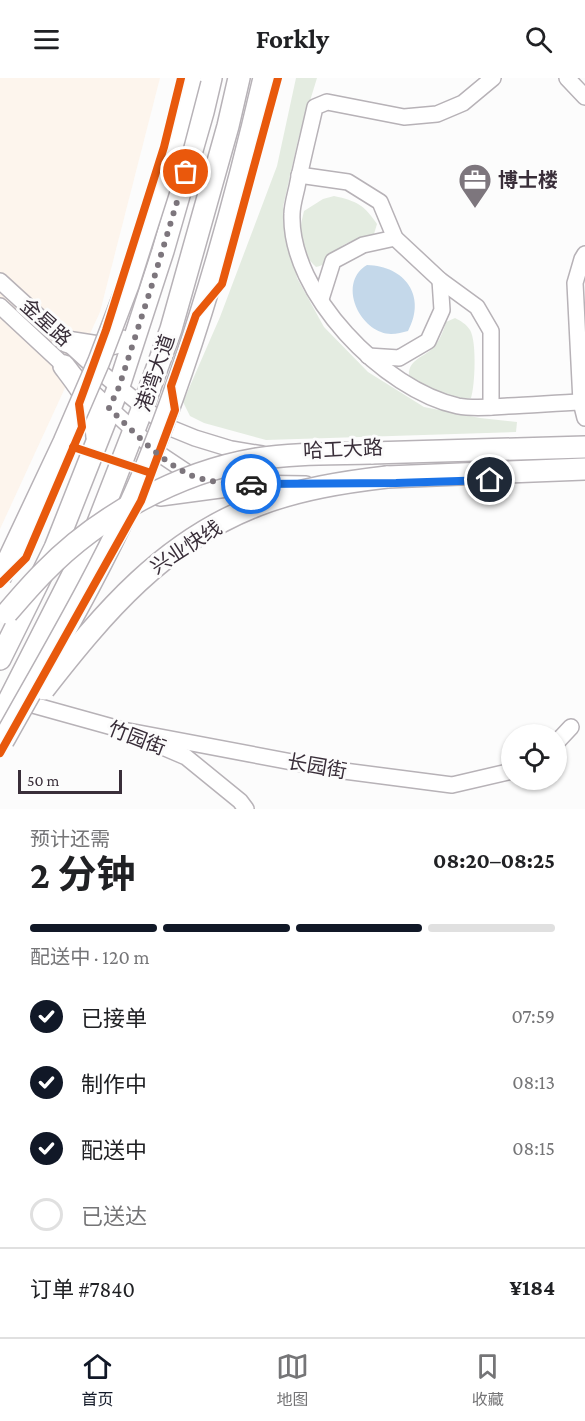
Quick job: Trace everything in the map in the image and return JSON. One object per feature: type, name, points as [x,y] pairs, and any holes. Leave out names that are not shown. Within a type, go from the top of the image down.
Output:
[{"type":"highway","points":[[0,578],[94,372],[128,285],[172,147],[190,78]]},
{"type":"highway","name":"港湾大道","points":[[0,659],[56,548],[119,387],[197,134],[211,78]]},
{"type":"highway","name":"港湾大道","points":[[0,717],[13,696],[90,541],[134,432],[171,329],[228,126],[239,78]]},
{"type":"highway","points":[[1,743],[104,557],[142,477],[206,296],[231,212],[264,78]]},
{"type":"highway","points":[[68,342],[100,347],[109,346],[122,342],[139,324]]},
{"type":"highway","points":[[64,366],[91,405],[96,421],[97,440]]},
{"type":"highway","points":[[0,624],[43,572],[103,522],[134,502],[230,465],[294,454],[585,447]]},
{"type":"highway","name":"兴业快线","points":[[1,743],[78,645],[145,574],[189,540],[258,505],[320,488],[387,477],[585,469]]},
{"type":"highway","points":[[90,541],[141,501],[170,493],[242,484]]},
{"type":"street","points":[[493,78],[463,103],[437,114],[404,117],[327,102],[315,107],[292,214],[295,244],[304,272],[343,331],[368,356],[400,381],[428,397],[460,406],[491,407],[581,402]]},
{"type":"street","points":[[567,78],[585,97]]},
{"type":"street","points":[[299,175],[348,182],[380,202],[395,238],[440,280],[477,307],[490,331],[491,407]]},
{"type":"street","points":[[321,299],[333,261],[363,245],[395,238]]},
{"type":"street","points":[[585,254],[575,283],[581,402],[585,418]]},
{"type":"street","points":[[368,356],[399,358],[428,341],[442,310],[440,280]]},
{"type":"street","name":"金星路","points":[[0,281],[119,387]]},
{"type":"street","name":"金星路","points":[[0,306],[134,432]]},
{"type":"street","name":"哈工大路","points":[[119,387],[168,427],[231,449],[264,454],[315,449],[585,439]]},
{"type":"street","name":"哈工大路","points":[[134,432],[158,453],[191,475],[228,483],[407,483],[585,476]]},
{"type":"street","name":"竹园街","points":[[13,696],[33,705],[123,730],[186,757],[240,801],[246,809]]},
{"type":"street","points":[[567,731],[571,727]]},
{"type":"street","name":"长园街","points":[[123,730],[329,769],[452,785],[501,774]]},
{"type":"shaded area","points":[[0,78],[160,78],[100,312],[0,529]]},
{"type":"shaded area","points":[[296,78],[317,78],[298,140],[283,207],[287,217],[297,278],[324,327],[368,372],[424,407],[480,418],[517,422],[516,432],[266,440],[204,423],[190,416],[183,402],[220,317],[277,166]]},
{"type":"shaded area","points":[[334,196],[359,205],[377,224],[374,234],[346,244],[338,249],[326,263],[316,267],[310,261],[301,241],[304,211],[323,199]]},
{"type":"shaded area","points":[[455,318],[470,330],[474,344],[474,384],[471,398],[454,398],[437,394],[421,386],[409,375],[414,362],[438,342],[446,322]]},
{"type":"water","points":[[367,265],[392,271],[409,285],[415,306],[408,331],[391,334],[381,332],[364,320],[358,311],[354,301],[354,281]]},
{"type":"cycle path","points":[[0,584],[26,558],[82,427],[79,404],[106,330],[164,147],[181,78]]},
{"type":"cycle path","points":[[0,753],[141,501],[175,410],[171,386],[196,315],[222,284],[278,78]]},
{"type":"cycle path","points":[[73,447],[151,473]]},
{"type":"way so far","points":[[186,172],[119,387],[109,408],[158,453],[191,475],[228,483],[251,484]]},
{"type":"place","name":"博士楼","points":[[475,209]]},
{"type":"route","points":[[251,484],[490,480]]}]
